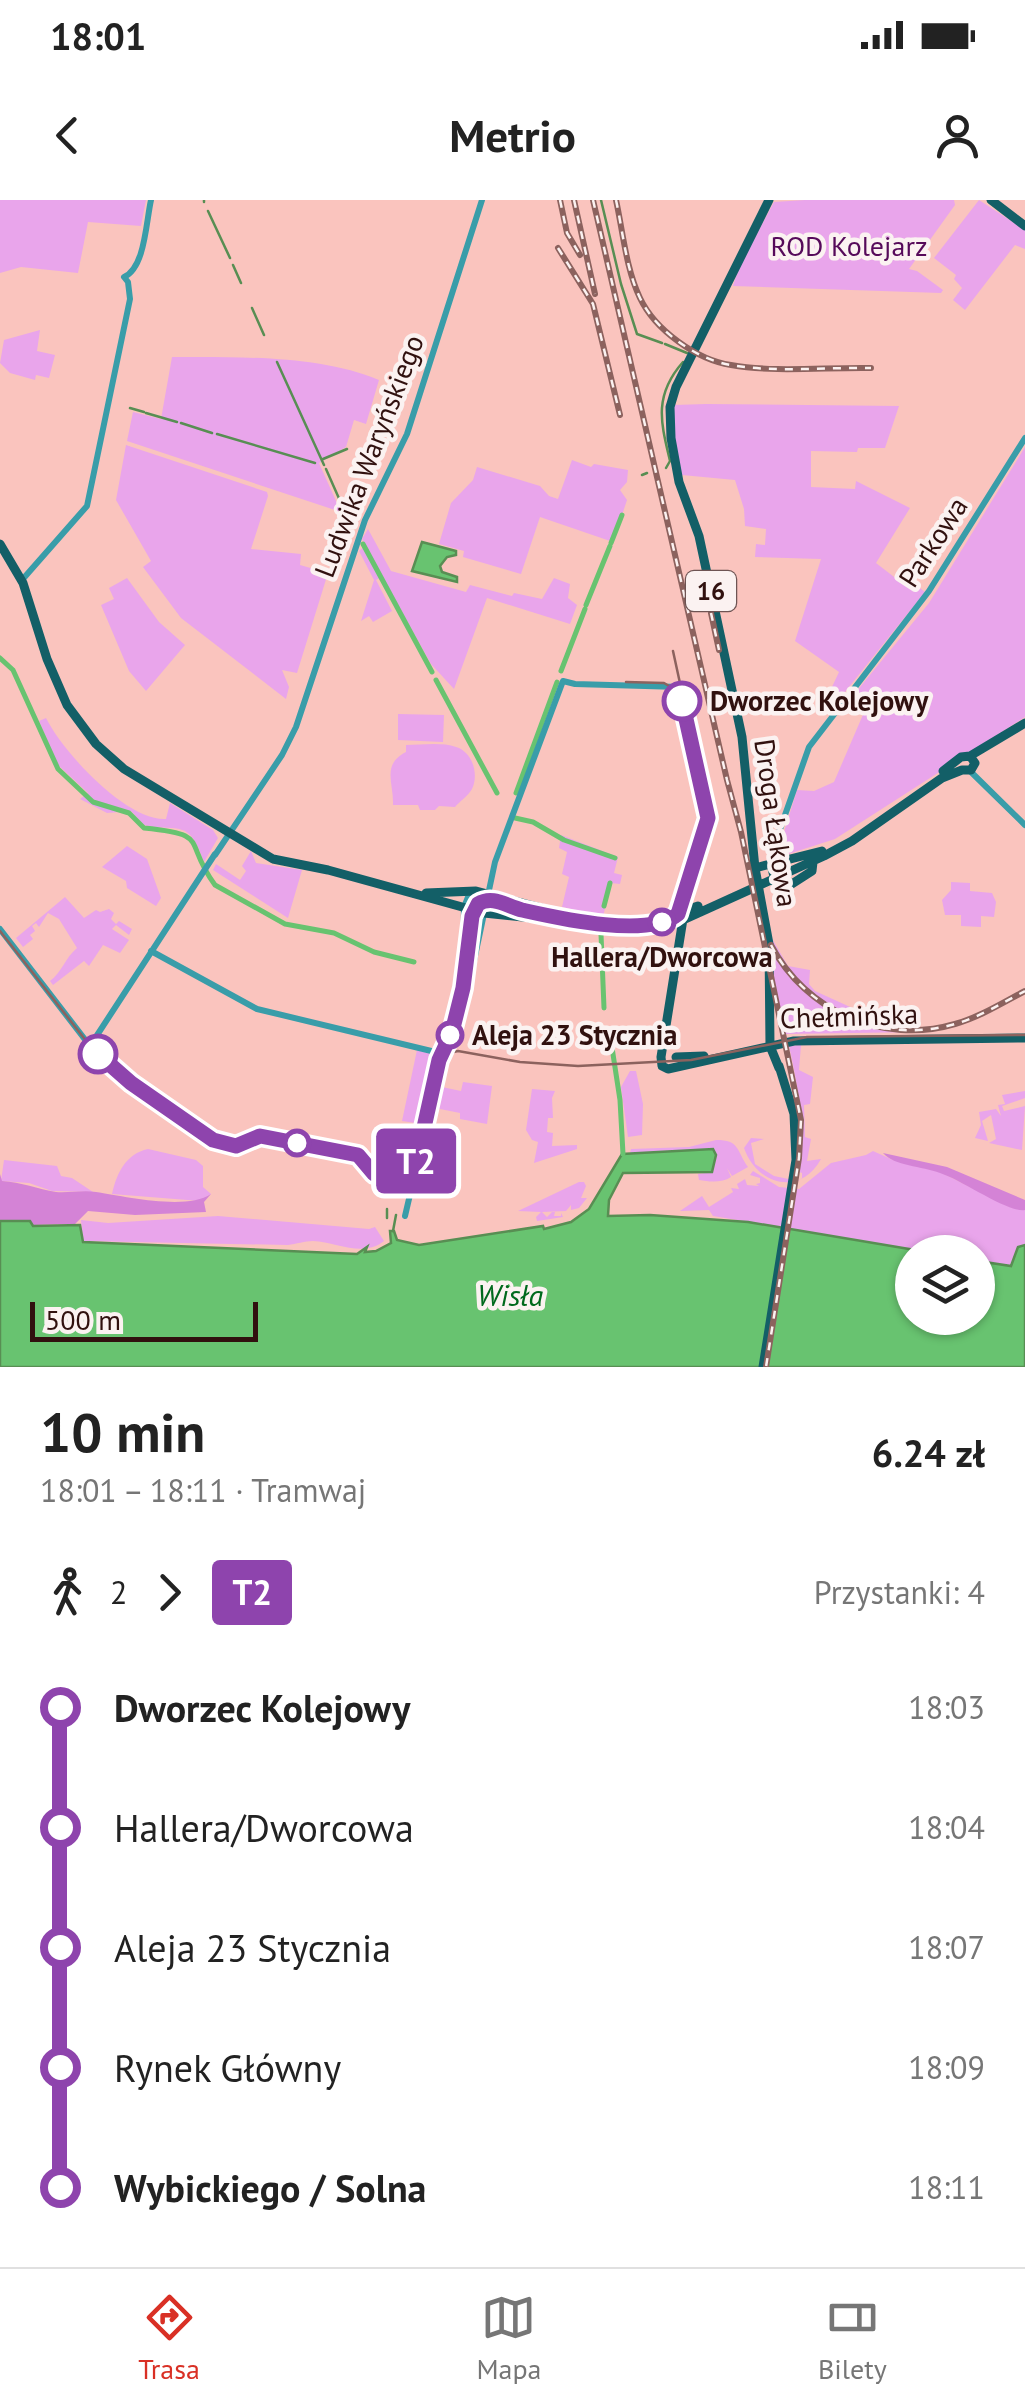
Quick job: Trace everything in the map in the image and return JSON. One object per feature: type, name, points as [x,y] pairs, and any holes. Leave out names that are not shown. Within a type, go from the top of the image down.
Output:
[{"type":"main road","name":"Droga Łąkowa","points":[[768,200],[676,387],[669,426],[680,482],[699,536],[742,737],[755,868],[769,944],[773,1045]]},
{"type":"main road","points":[[991,200],[1025,222]]},
{"type":"main road","points":[[1000,200],[1025,222]]},
{"type":"main road","points":[[0,544],[22,580],[49,664],[67,705],[80,724],[130,773],[282,862],[328,870],[489,914],[644,923],[680,917],[813,862],[852,841],[968,764]]},
{"type":"main road","points":[[792,869],[1025,726]]},
{"type":"main road","points":[[755,868],[822,852]]},
{"type":"main road","points":[[771,864],[776,885],[784,888],[812,871],[813,862]]},
{"type":"main road","points":[[394,887],[433,894],[488,894],[577,920],[629,928],[664,926],[711,903]]},
{"type":"main road","points":[[676,969],[680,917]]},
{"type":"main road","points":[[666,1030],[675,1062],[664,1068],[661,1059],[680,917]]},
{"type":"main road","points":[[664,926],[678,934]]},
{"type":"main road","name":"Chełmińska","points":[[675,1062],[793,1039],[1025,1036]]},
{"type":"main road","name":"16","points":[[764,1367],[793,1180],[794,1114],[773,1045]]},
{"type":"street","points":[[22,580],[86,506],[130,299],[129,278],[137,264],[150,200]]},
{"type":"street","name":"Ludwika Waryńskiego","points":[[0,930],[90,1046],[282,755],[296,727],[365,520],[408,434],[482,200]]},
{"type":"street","name":"Parkowa","points":[[771,864],[809,747],[939,577],[1025,438]]},
{"type":"street","points":[[444,1054],[489,914],[488,894],[497,856],[562,681],[680,687],[708,818],[680,917]]},
{"type":"street","points":[[968,764],[1025,824]]},
{"type":"street","points":[[680,917],[678,902],[690,879]]},
{"type":"street","points":[[405,1216],[465,964],[464,907],[470,891]]},
{"type":"street","points":[[687,898],[697,907]]},
{"type":"street","points":[[152,951],[257,1010],[444,1054]]},
{"type":"green space","points":[[0,200],[146,200],[141,226],[88,222],[78,273],[21,267],[0,273]]},
{"type":"green space","name":"ROD Kolejarz","points":[[954,200],[955,205],[909,269],[943,290],[941,293],[733,286],[774,202]]},
{"type":"green space","points":[[979,200],[1025,230],[1025,249],[1015,245],[965,310],[953,300],[962,288],[954,279],[956,275],[934,258]]},
{"type":"green space","points":[[40,330],[37,351],[55,355],[49,378],[36,375],[35,380],[10,373],[0,363],[4,340]]},
{"type":"green space","points":[[172,357],[304,362],[379,380],[366,424],[354,420],[346,447],[319,463],[341,512],[127,441],[133,412],[161,419]]},
{"type":"green space","points":[[674,405],[899,406],[885,448],[811,451],[811,487],[855,489],[856,481],[910,508],[876,563],[898,580],[903,575],[925,592],[841,697],[831,689],[839,672],[795,641],[821,559],[755,557],[756,544],[765,545],[766,529],[745,526],[735,480],[682,475],[674,436]]},
{"type":"green space","points":[[126,445],[267,492],[251,549],[301,554],[300,565],[328,573],[297,673],[282,670],[289,687],[286,699],[181,618],[143,567],[151,561],[116,500]]},
{"type":"green space","points":[[1025,447],[1025,717],[835,839],[776,858],[797,790],[814,791],[834,782],[865,710],[851,698],[929,603]]},
{"type":"green space","points":[[572,460],[591,467],[594,464],[628,470],[627,482],[620,490],[627,500],[613,542],[540,517],[521,574],[463,557],[464,551],[439,544],[451,503],[473,480],[477,467],[540,486],[558,499]]},
{"type":"green space","points":[[368,529],[391,571],[466,592],[470,585],[542,599],[554,578],[570,584],[568,598],[577,605],[570,624],[487,598],[454,689],[431,664],[377,567],[381,577],[376,580],[392,611],[373,622],[369,616],[361,621],[374,580],[359,551],[366,545],[362,539]]},
{"type":"green space","points":[[127,578],[159,622],[185,645],[146,691],[129,671],[101,605],[114,599],[109,588]]},
{"type":"green space","points":[[398,714],[444,715],[443,742],[398,740]]},
{"type":"green space","points":[[46,718],[66,748],[115,797],[150,817],[166,819],[170,803],[213,830],[218,838],[204,862],[193,838],[182,830],[144,825],[131,811],[107,813],[80,799],[88,793],[58,765],[39,721]]},
{"type":"green space","points":[[406,745],[444,745],[462,750],[474,771],[470,792],[455,807],[420,810],[418,805],[393,805],[391,769],[406,752]]},
{"type":"green space","points":[[561,835],[618,857],[614,873],[622,875],[620,884],[611,883],[603,917],[562,907],[569,877],[562,874],[567,852],[559,848]]},
{"type":"green space","points":[[127,846],[147,859],[161,898],[156,906],[102,867]]},
{"type":"green space","points":[[251,851],[256,863],[302,870],[288,918],[213,870],[216,864],[240,880],[246,871],[242,866]]},
{"type":"green space","points":[[951,882],[970,883],[970,891],[992,893],[996,902],[994,917],[981,916],[981,927],[961,926],[961,915],[945,915],[942,900],[951,890]]},
{"type":"green space","points":[[65,897],[84,918],[96,910],[109,909],[116,924],[119,921],[132,929],[129,935],[116,925],[112,929],[129,940],[120,953],[103,945],[89,966],[84,961],[53,985],[50,981],[77,948],[59,919],[48,913],[39,927],[36,923],[32,926],[33,939],[23,947],[16,938]]},
{"type":"green space","points":[[771,937],[788,966],[810,970],[809,984],[815,991],[870,1019],[918,1022],[920,1028],[862,1020],[827,1005],[797,981],[776,952]]},
{"type":"green space","points":[[772,951],[805,991],[832,1011],[864,1024],[920,1032],[785,1034],[773,980]]},
{"type":"green space","points":[[801,1045],[799,1070],[813,1077],[810,1104],[804,1105],[805,1137],[811,1139],[807,1161],[821,1159],[812,1171],[801,1179],[800,1109],[789,1046]]},
{"type":"green space","points":[[417,1050],[432,1054],[433,1060],[437,1060],[422,1124],[402,1121]]},
{"type":"green space","points":[[630,1071],[636,1071],[643,1104],[642,1135],[628,1137],[621,1087]]},
{"type":"green space","points":[[463,1082],[492,1086],[487,1124],[460,1119],[460,1113],[435,1108],[442,1087],[461,1091]]},
{"type":"green space","points":[[532,1089],[555,1091],[553,1118],[548,1118],[547,1132],[553,1133],[552,1146],[577,1145],[577,1149],[534,1163],[538,1142],[526,1130]]},
{"type":"green space","points":[[1025,1091],[1025,1098],[1002,1106],[1004,1111],[1025,1106],[1022,1150],[989,1143],[996,1139],[991,1115],[982,1121],[988,1141],[975,1138],[981,1125],[979,1112],[996,1109],[1001,1116],[998,1105],[1005,1104],[1002,1095]]},
{"type":"green space","points":[[751,1138],[764,1139],[751,1143],[755,1164],[774,1176],[796,1180],[780,1182],[759,1171],[744,1148]]},
{"type":"green space","points":[[716,1140],[734,1144],[748,1167],[732,1176],[727,1168],[731,1177],[707,1181],[699,1180],[698,1174],[712,1172],[716,1155],[713,1149],[623,1154],[631,1149],[689,1147]]},
{"type":"green space","points":[[148,1149],[196,1160],[203,1166],[203,1187],[211,1194],[200,1201],[112,1194],[124,1165]]},
{"type":"green space","points":[[873,1151],[940,1172],[1010,1207],[1025,1210],[1025,1245],[1018,1248],[1011,1266],[995,1264],[995,1235],[895,1235],[895,1247],[713,1216],[709,1210],[680,1211],[702,1196],[709,1207],[733,1192],[731,1188],[739,1189],[737,1184],[745,1179],[747,1185],[759,1186],[756,1184],[760,1178],[750,1175],[753,1171],[779,1187],[799,1189],[831,1163]]},
{"type":"green space","points":[[4,1160],[57,1166],[61,1176],[72,1178],[93,1192],[52,1191],[29,1183],[1,1181]]},
{"type":"green space","points":[[579,1182],[586,1186],[581,1198],[587,1198],[579,1208],[571,1210],[571,1205],[566,1211],[542,1212],[547,1217],[555,1212],[554,1216],[561,1213],[563,1217],[537,1221],[541,1212],[518,1211]]},
{"type":"green space","points":[[218,1216],[375,1227],[384,1241],[359,1249],[313,1241],[288,1245],[83,1241],[81,1220],[108,1223]]},
{"type":"shaded area","points":[[883,1153],[947,1167],[1025,1200],[1025,1210],[1017,1210],[949,1177],[901,1163]]},
{"type":"shaded area","points":[[0,1174],[2,1181],[56,1192],[91,1191],[171,1202],[211,1194],[204,1202],[206,1212],[135,1215],[88,1211],[75,1224],[33,1225],[29,1220],[0,1220]]},
{"type":"water","points":[[422,542],[456,551],[440,566],[442,572],[457,577],[457,582],[412,571]]},
{"type":"water","name":"Wisła","points":[[713,1149],[716,1155],[712,1172],[623,1173],[609,1200],[608,1216],[748,1222],[895,1247],[895,1335],[995,1335],[995,1264],[1011,1266],[1018,1247],[1025,1245],[1025,1367],[0,1367],[0,1221],[30,1221],[33,1226],[80,1225],[83,1242],[357,1254],[367,1247],[365,1252],[376,1251],[391,1243],[390,1231],[394,1231],[397,1240],[419,1245],[571,1222],[589,1209],[622,1154]]},
{"type":"waterway","points":[[601,200],[637,334],[662,343]]},
{"type":"waterway","points":[[208,211],[230,258]]},
{"type":"waterway","points":[[233,265],[241,283]]},
{"type":"waterway","points":[[252,308],[264,335]]},
{"type":"waterway","points":[[665,344],[687,353]]},
{"type":"waterway","points":[[277,362],[324,465]]},
{"type":"waterway","points":[[666,468],[670,461],[662,422],[663,398],[683,362]]},
{"type":"waterway","points":[[130,408],[144,412]]},
{"type":"waterway","points":[[146,413],[177,422]]},
{"type":"waterway","points":[[181,423],[212,433]]},
{"type":"waterway","points":[[217,434],[315,463]]},
{"type":"waterway","points":[[323,459],[347,449]]},
{"type":"waterway","points":[[326,469],[345,512]]},
{"type":"waterway","points":[[642,475],[647,473]]},
{"type":"waterway","points":[[611,543],[622,515]]},
{"type":"waterway","points":[[363,544],[432,672]]},
{"type":"waterway","points":[[586,605],[610,546]]},
{"type":"waterway","points":[[561,671],[585,609]]},
{"type":"waterway","points":[[0,658],[13,670],[58,769],[93,802],[129,813],[144,828],[188,837],[215,885],[285,924],[334,933],[374,952],[414,962]]},
{"type":"waterway","points":[[436,680],[497,793]]},
{"type":"waterway","points":[[516,793],[557,682]]},
{"type":"waterway","points":[[515,818],[615,858]]},
{"type":"waterway","points":[[604,906],[610,883]]},
{"type":"waterway","points":[[601,934],[604,1008]]},
{"type":"waterway","points":[[611,1041],[623,1154]]},
{"type":"waterway","points":[[387,1209],[387,1218]]},
{"type":"waterway","points":[[393,1231],[396,1215]]},
{"type":"tram line","points":[[673,651],[683,697]]},
{"type":"tram line","points":[[626,682],[664,683],[679,692],[698,771]]},
{"type":"tram line","name":"T2","points":[[98,1054],[131,1083],[213,1140],[236,1146],[260,1136],[358,1155],[374,1174],[409,1178],[415,1168],[439,1060],[460,1000],[472,916],[478,904],[493,900],[529,911],[624,925],[659,923],[678,914],[708,818],[682,701]]},
{"type":"tram line","points":[[470,933],[475,907],[487,899],[579,921],[627,926],[665,923],[680,912],[690,879]]},
{"type":"tram line","points":[[0,931],[98,1056],[198,1132],[232,1146],[262,1136],[356,1154],[374,1174],[402,1178],[414,1171],[439,1067],[468,976],[471,922]]},
{"type":"tram line","points":[[440,1061],[458,1051],[520,1062],[578,1066],[691,1060],[807,1037],[1025,1035]]},
{"type":"railway","points":[[560,200],[567,233],[580,255]]},
{"type":"railway","points":[[574,200],[595,294]]},
{"type":"railway","points":[[593,200],[741,832],[801,1120],[799,1158],[766,1367]]},
{"type":"railway","points":[[616,200],[635,287],[647,310],[678,342],[718,362],[748,367],[871,368]]},
{"type":"railway","points":[[558,248],[593,304],[620,415]]},
{"type":"railway","points":[[711,613],[719,650]]},
{"type":"railway","points":[[771,945],[804,989],[849,1018],[874,1026],[901,1030],[955,1024],[1025,991]]},
{"type":"place","name":"Dworzec Kolejowy","points":[[682,701]]},
{"type":"place","name":"Hallera/Dworcowa","points":[[662,922]]},
{"type":"place","name":"Aleja 23 Stycznia","points":[[450,1035]]}]
